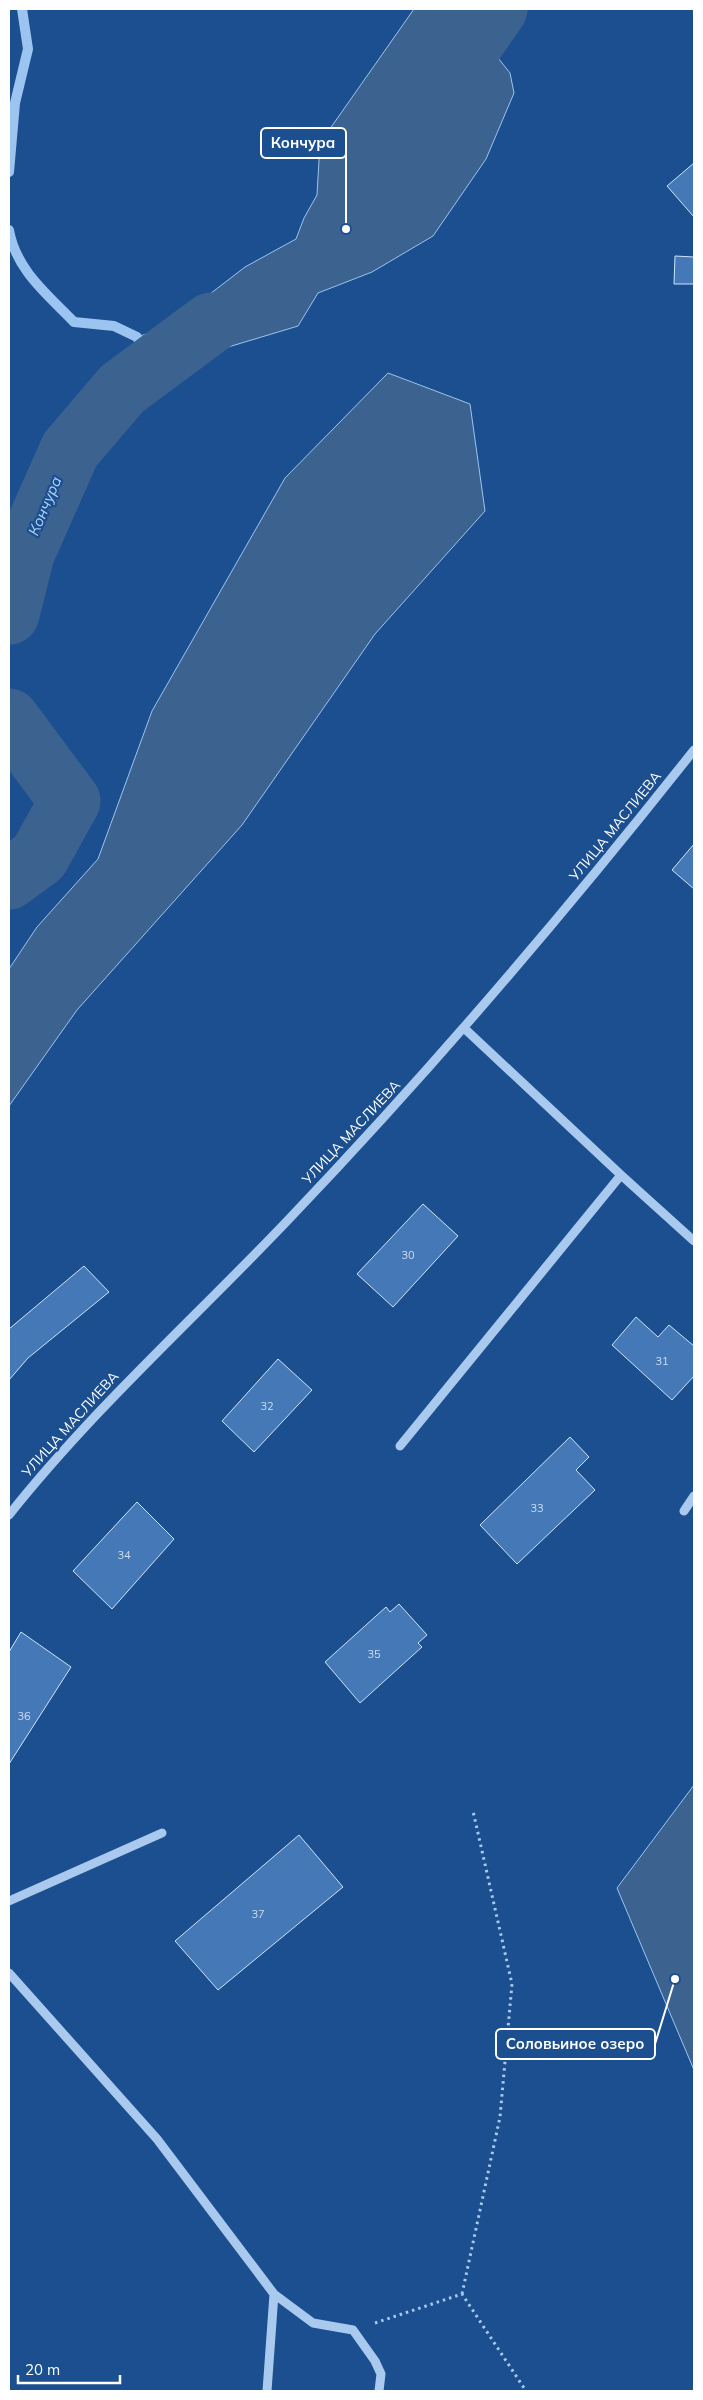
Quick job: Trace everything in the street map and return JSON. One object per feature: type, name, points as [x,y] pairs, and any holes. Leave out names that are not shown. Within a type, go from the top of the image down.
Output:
[{"type":"street","name":"УЛИЦА МАСЛИЕВА","points":[[9,1515],[39,1477],[100,1409],[287,1221],[402,1099],[628,834],[694,750]]},
{"type":"street","points":[[464,1028],[694,1241]]},
{"type":"street","points":[[400,1446],[621,1175]]},
{"type":"street","points":[[684,1511],[694,1496]]},
{"type":"street","points":[[9,1901],[162,1833]]},
{"type":"street","points":[[9,1972],[157,2139],[274,2294],[313,2323],[353,2330],[375,2361],[381,2374],[379,2391]]},
{"type":"street","points":[[267,2391],[274,2294]]},
{"type":"path","points":[[474,1812],[512,1984],[500,2117],[462,2294],[526,2391]]},
{"type":"path","points":[[353,2330],[462,2294]]},
{"type":"water","points":[[414,9],[459,9],[510,73],[514,93],[486,159],[433,236],[372,272],[318,293],[298,326],[142,373],[137,337],[167,327],[245,267],[296,239],[304,218],[317,195],[320,143]]},
{"type":"water","points":[[388,373],[470,404],[485,511],[375,634],[242,825],[77,1010],[9,1106],[9,969],[37,927],[98,859],[152,711],[285,478]]},
{"type":"water","points":[[694,1785],[694,2070],[617,1888]]},
{"type":"building","points":[[694,163],[694,217],[667,186]]},
{"type":"building","points":[[675,256],[694,257],[694,284],[674,284]]},
{"type":"building","points":[[694,844],[694,889],[672,870]]},
{"type":"building","points":[[423,1204],[458,1236],[393,1307],[357,1274]]},
{"type":"building","points":[[84,1266],[109,1292],[28,1358],[9,1380],[9,1329]]},
{"type":"building","points":[[636,1317],[658,1337],[669,1325],[694,1346],[694,1376],[672,1400],[612,1345]]},
{"type":"building","points":[[278,1359],[312,1390],[254,1452],[222,1421]]},
{"type":"building","points":[[570,1437],[589,1457],[576,1470],[595,1490],[517,1564],[480,1525]]},
{"type":"building","points":[[137,1502],[174,1539],[112,1609],[73,1571]]},
{"type":"building","points":[[399,1604],[427,1635],[418,1643],[422,1647],[360,1703],[325,1662],[386,1607],[390,1612]]},
{"type":"building","points":[[21,1632],[71,1667],[9,1764],[9,1652]]},
{"type":"building","points":[[299,1835],[343,1887],[218,1990],[175,1941]]},
{"type":"waterway","points":[[9,172],[15,103],[28,49],[22,9]]},
{"type":"waterway","name":"Кончура","points":[[431,104],[497,9]]},
{"type":"waterway","points":[[9,230],[18,257],[26,269],[43,291],[74,322],[114,326],[137,337],[146,355],[142,373]]},
{"type":"waterway","name":"Кончура","points":[[9,614],[24,554],[70,450],[122,389],[211,323]]},
{"type":"waterway","name":"Кончура","points":[[9,719],[70,801],[39,857],[9,879]]},
{"type":"place","name":"Кончура","points":[[346,229]]},
{"type":"place","name":"Соловьиное озеро","points":[[675,1979]]}]
